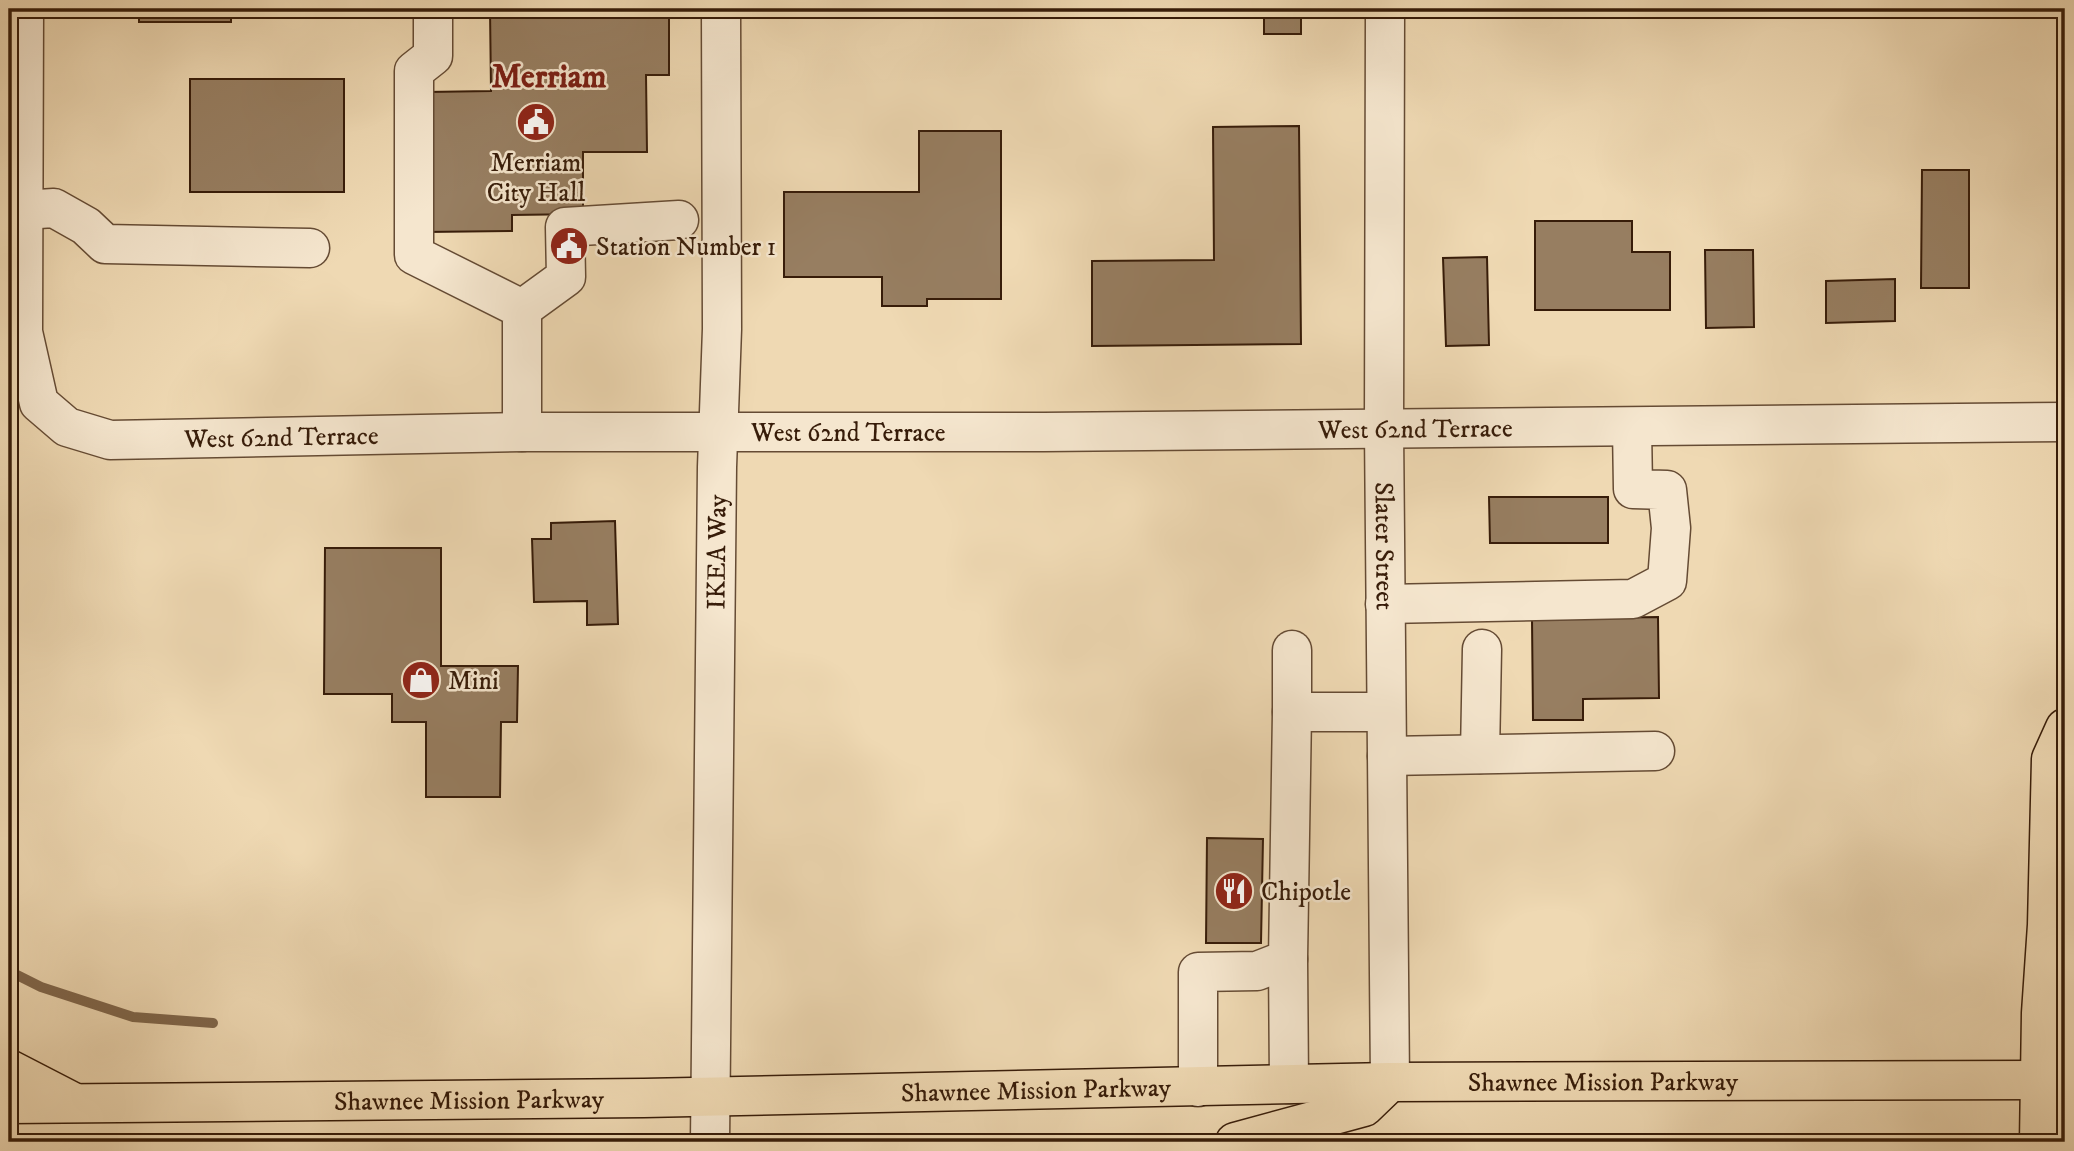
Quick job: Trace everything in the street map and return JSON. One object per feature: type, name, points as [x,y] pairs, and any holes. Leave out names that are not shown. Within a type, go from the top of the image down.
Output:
[{"type":"main road","points":[[2039,1142],[2052,1080],[2051,759],[2065,728]]},
{"type":"main road","points":[[9,1069],[76,1103]]},
{"type":"main road","name":"Shawnee Mission Parkway","points":[[9,1104],[709,1097],[1390,1082],[2052,1080]]},
{"type":"main road","points":[[1235,1142],[1364,1107],[1390,1082]]},
{"type":"street","name":"West 62nd Terrace","points":[[24,9],[16,172],[23,210],[23,332],[39,403],[67,427],[110,440],[522,432],[1384,429],[2065,422]]},
{"type":"street","points":[[433,9],[433,56],[414,71],[414,256],[522,309]]},
{"type":"street","name":"IKEA Way","points":[[710,1142],[718,433],[722,329],[721,9]]},
{"type":"street","name":"Slater Street","points":[[1385,9],[1384,429],[1390,1082]]},
{"type":"street","points":[[23,210],[54,208],[86,226],[105,244],[310,248]]},
{"type":"street","points":[[522,309],[566,277],[565,228],[679,220]]},
{"type":"street","points":[[522,309],[522,432]]},
{"type":"street","points":[[1385,604],[1633,599],[1667,581],[1671,528],[1667,491],[1633,489],[1632,427]]},
{"type":"street","points":[[1480,754],[1482,649]]},
{"type":"street","points":[[1289,1084],[1292,650]]},
{"type":"street","points":[[1292,712],[1386,712]]},
{"type":"street","points":[[1387,756],[1655,751]]},
{"type":"street","points":[[1198,1087],[1198,972],[1257,971],[1288,960]]},
{"type":"building","points":[[139,9],[231,9],[231,22],[139,22]]},
{"type":"building","name":"Merriam City Hall","points":[[490,9],[669,9],[669,75],[646,75],[647,152],[583,152],[583,214],[512,215],[512,231],[426,232],[426,92],[491,91]]},
{"type":"building","points":[[1264,9],[1301,9],[1301,34],[1264,34]]},
{"type":"building","points":[[190,79],[344,79],[344,192],[190,192]]},
{"type":"building","points":[[1299,126],[1301,344],[1092,346],[1092,261],[1214,260],[1213,127]]},
{"type":"building","points":[[919,131],[1001,131],[1001,299],[927,299],[927,306],[882,306],[882,277],[784,277],[784,192],[919,192]]},
{"type":"building","points":[[1922,170],[1969,170],[1969,288],[1921,288]]},
{"type":"building","points":[[1535,221],[1632,221],[1632,252],[1670,252],[1670,310],[1535,310]]},
{"type":"building","points":[[1705,250],[1753,250],[1754,327],[1706,328]]},
{"type":"building","points":[[1487,257],[1489,345],[1446,346],[1443,258]]},
{"type":"building","points":[[1895,279],[1895,321],[1826,323],[1826,281]]},
{"type":"building","points":[[1489,497],[1608,497],[1608,543],[1490,543]]},
{"type":"building","points":[[615,521],[618,624],[587,625],[587,601],[534,602],[532,539],[551,539],[551,523]]},
{"type":"building","name":"Mini","points":[[325,548],[441,548],[441,666],[518,666],[517,722],[501,722],[500,797],[426,797],[426,722],[392,722],[392,694],[324,694]]},
{"type":"building","points":[[1658,617],[1659,698],[1583,699],[1583,720],[1533,720],[1532,619]]},
{"type":"building","name":"Chipotle","points":[[1207,838],[1263,839],[1261,943],[1206,943]]},
{"type":"waterway","points":[[9,971],[41,987],[133,1017],[213,1023]]},
{"type":"place","name":"Merriam City Hall","points":[[536,122]]},
{"type":"place","name":"Station Number 1","points":[[569,246]]},
{"type":"place","name":"Mini","points":[[421,680]]},
{"type":"place","name":"Chipotle","points":[[1234,891]]},
{"type":"district","name":"Merriam","points":[[549,75]]}]
